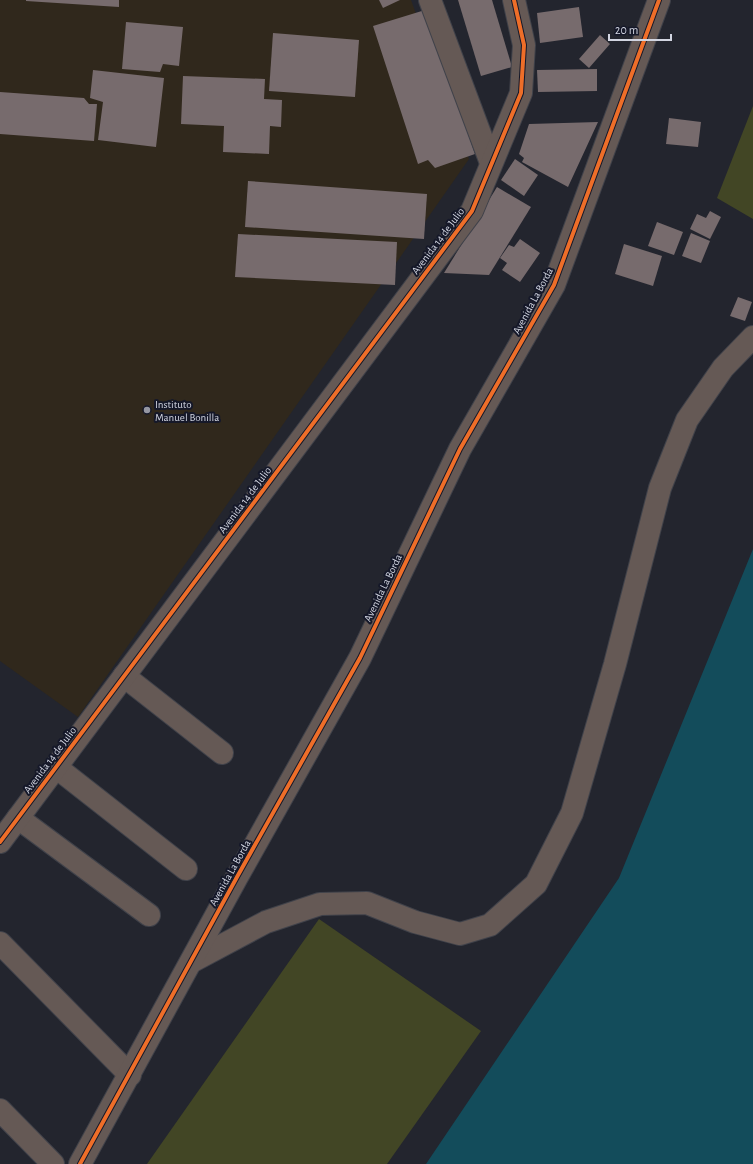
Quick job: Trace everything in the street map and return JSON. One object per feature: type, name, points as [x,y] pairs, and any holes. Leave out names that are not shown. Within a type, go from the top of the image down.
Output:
[{"type":"street","points":[[430,0],[491,163]]},
{"type":"street","name":"Avenida 14 de Julio","points":[[0,842],[472,211],[521,93],[524,45],[514,0]]},
{"type":"street","name":"Avenida La Borda","points":[[80,1164],[360,658],[460,449],[554,285],[659,0]]},
{"type":"street","points":[[191,962],[266,922],[320,904],[368,902],[414,922],[460,934],[490,925],[536,884],[572,812],[615,664],[660,488],[687,420],[723,368],[753,337]]},
{"type":"street","points":[[124,676],[222,753]]},
{"type":"street","points":[[56,767],[186,869]]},
{"type":"street","points":[[18,818],[149,915]]},
{"type":"street","points":[[0,943],[130,1075]]},
{"type":"street","points":[[0,1110],[53,1164]]},
{"type":"shaded area","name":"Instituto Manuel Bonilla","points":[[0,0],[411,0],[469,159],[78,717],[0,661]]},
{"type":"green space","points":[[753,106],[753,219],[717,198]]},
{"type":"green space","points":[[319,919],[481,1031],[387,1164],[147,1164]]},
{"type":"water","points":[[753,549],[753,1164],[426,1164],[619,878]]},
{"type":"building","points":[[119,0],[119,7],[26,1]]},
{"type":"building","points":[[379,0],[400,0],[383,8]]},
{"type":"building","points":[[458,0],[492,0],[512,67],[481,76]]},
{"type":"building","points":[[579,7],[583,37],[540,43],[537,13]]},
{"type":"building","points":[[425,10],[475,154],[435,168],[428,160],[418,164],[373,26]]},
{"type":"building","points":[[126,22],[183,27],[179,66],[163,64],[160,72],[122,69]]},
{"type":"building","points":[[273,33],[359,40],[355,97],[269,91]]},
{"type":"building","points":[[600,35],[610,44],[589,68],[579,59]]},
{"type":"building","points":[[597,69],[597,91],[538,92],[537,70]]},
{"type":"building","points":[[93,70],[164,78],[156,147],[98,140],[103,102],[90,98]]},
{"type":"building","points":[[183,76],[265,79],[264,99],[282,100],[281,127],[270,126],[269,154],[223,152],[224,126],[181,124]]},
{"type":"building","points":[[0,92],[84,98],[89,104],[97,104],[94,141],[0,134]]},
{"type":"building","points":[[669,118],[701,122],[698,147],[666,144]]},
{"type":"building","points":[[598,122],[568,187],[522,162],[524,158],[519,154],[529,124]]},
{"type":"building","points":[[515,159],[538,175],[524,196],[501,180]]},
{"type":"building","points":[[248,181],[427,194],[424,239],[245,227]]},
{"type":"building","points":[[497,187],[531,207],[489,275],[444,273]]},
{"type":"building","points":[[710,211],[721,217],[710,239],[690,229],[697,214],[706,218]]},
{"type":"building","points":[[657,222],[683,232],[674,255],[648,246]]},
{"type":"building","points":[[691,233],[710,241],[701,263],[682,256]]},
{"type":"building","points":[[238,234],[397,242],[395,285],[235,277]]},
{"type":"building","points":[[520,239],[540,253],[520,282],[502,270],[507,263],[500,258],[509,245],[514,247]]},
{"type":"building","points":[[624,244],[662,256],[653,286],[615,274]]},
{"type":"building","points":[[738,297],[752,302],[745,321],[730,316]]},
{"type":"cycle path","points":[[0,842],[472,211],[521,93],[524,45],[514,0]]},
{"type":"cycle path","points":[[80,1164],[237,877],[360,658],[460,449],[554,285],[659,0]]},
{"type":"place","name":"Instituto Manuel Bonilla","points":[[147,410]]}]
